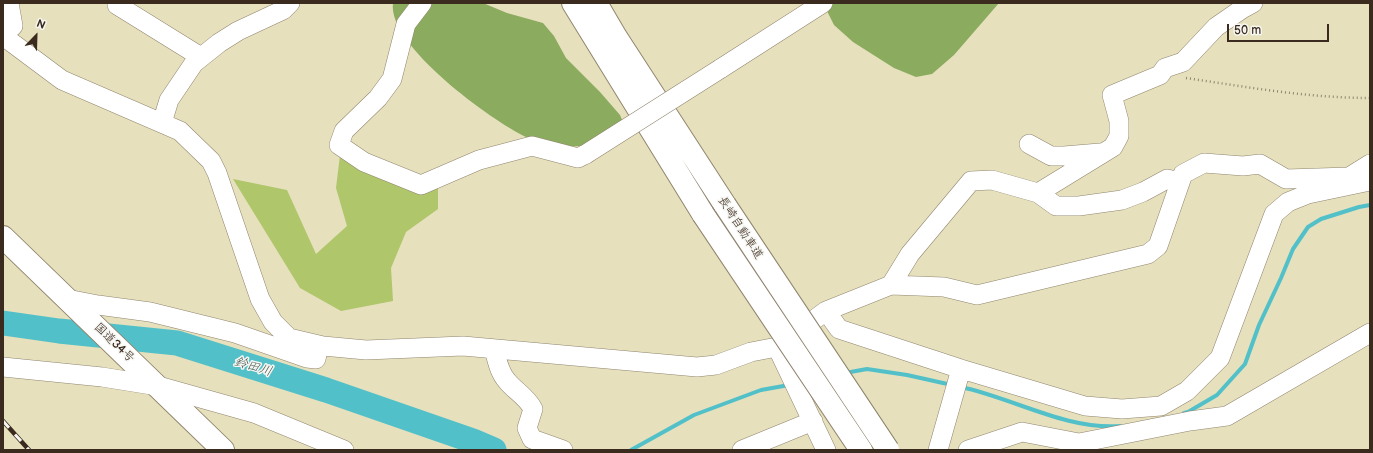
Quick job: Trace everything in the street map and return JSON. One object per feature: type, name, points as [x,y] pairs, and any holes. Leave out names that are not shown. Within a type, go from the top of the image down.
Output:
[{"type":"highway","name":"長崎自動車道","points":[[573,3],[703,214],[861,450]]},
{"type":"highway","name":"長崎自動車道","points":[[596,3],[616,37],[725,205],[888,450]]},
{"type":"highway","name":"国道34号","points":[[3,237],[223,450]]},
{"type":"street","points":[[9,3],[13,26],[3,36],[62,80],[180,131],[211,161],[217,173],[260,299],[273,322],[289,338],[319,345],[366,350],[463,346],[697,367],[716,365],[751,352],[777,347],[826,311],[891,285],[944,287],[977,295],[1148,254],[1158,246],[1183,174],[1204,163],[1243,166],[1260,164],[1286,179],[1349,177],[1370,164]]},
{"type":"street","points":[[162,123],[169,100],[194,63],[219,43],[238,31],[283,10],[290,3]]},
{"type":"street","points":[[422,3],[406,24],[392,79],[378,98],[344,131],[339,145],[364,162],[422,185],[479,160],[532,146],[578,158],[823,3]]},
{"type":"street","points":[[1038,193],[1113,147],[1119,136],[1119,122],[1112,96],[1160,75],[1165,68],[1182,62],[1216,27],[1242,8],[1253,3]]},
{"type":"street","points":[[117,5],[142,13],[202,57]]},
{"type":"street","points":[[1029,144],[1051,156],[1103,153]]},
{"type":"street","points":[[891,285],[910,254],[971,181],[992,180],[1038,193],[1056,206],[1079,206],[1122,200],[1143,192],[1167,179],[1180,182]]},
{"type":"street","points":[[826,311],[839,329],[960,373],[1085,406],[1122,409],[1161,406],[1187,391],[1220,358],[1274,214],[1288,202],[1308,194],[1370,181]]},
{"type":"street","points":[[70,301],[158,314],[235,333],[306,358],[316,359],[319,345]]},
{"type":"street","points":[[968,450],[1022,432],[1079,443],[1190,421],[1227,416],[1370,333]]},
{"type":"street","points":[[777,347],[826,450]]},
{"type":"street","points":[[494,349],[506,381],[529,401],[533,409],[527,428],[532,439],[563,450]]},
{"type":"street","points":[[3,367],[155,383],[254,413],[344,450]]},
{"type":"street","points":[[938,450],[960,373]]},
{"type":"street","points":[[742,450],[813,422]]},
{"type":"path","points":[[1160,75],[1346,98],[1370,98]]},
{"type":"green space","points":[[393,3],[483,3],[507,13],[543,23],[554,36],[566,58],[600,92],[620,115],[625,127],[595,141],[580,146],[553,145],[526,137],[467,99],[423,60],[406,39],[396,20]]},
{"type":"green space","points":[[827,3],[999,3],[954,55],[932,74],[916,77],[894,68],[853,42],[834,25],[827,11]]},
{"type":"green space","points":[[340,155],[438,185],[438,209],[406,232],[391,268],[393,301],[341,311],[300,288],[233,179],[287,190],[316,254],[347,226],[336,188]]},
{"type":"waterway","points":[[1184,413],[1217,395],[1245,364],[1259,325],[1293,249],[1308,227],[1321,219],[1370,205]]},
{"type":"waterway","name":"鈴田川","points":[[3,323],[59,331],[177,343],[326,390],[473,441],[494,450]]},
{"type":"waterway","points":[[845,373],[867,369],[907,375],[952,385]]},
{"type":"waterway","points":[[631,450],[694,415],[761,390],[789,385]]},
{"type":"waterway","points":[[961,387],[1080,423],[1100,426],[1120,426]]},
{"type":"railway","points":[[3,421],[29,450]]}]
